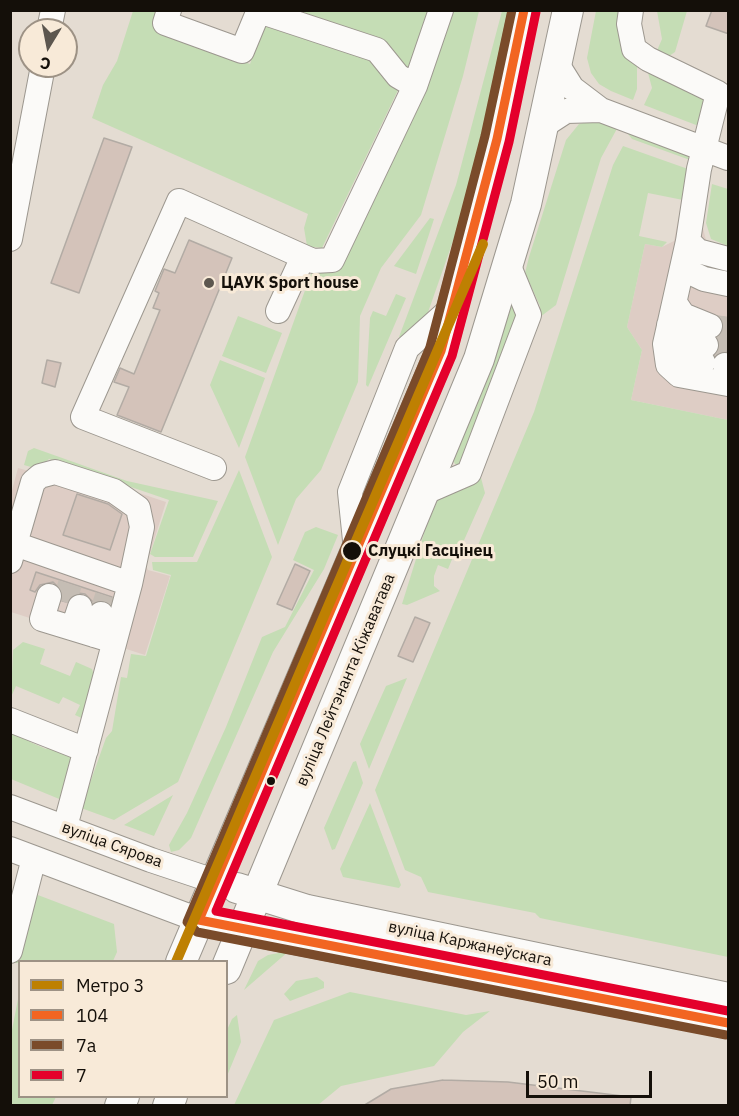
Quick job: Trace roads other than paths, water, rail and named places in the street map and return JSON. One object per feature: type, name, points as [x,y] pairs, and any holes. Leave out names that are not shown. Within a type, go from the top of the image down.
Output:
[{"type":"main road","points":[[182,960],[441,351],[497,139],[524,10]]},
{"type":"main road","name":"вуліца Лейтэнанта Кіжаватава","points":[[228,964],[479,359],[526,204],[546,124],[568,10]]},
{"type":"main road","name":"вуліца Каржанеўскага","points":[[214,880],[308,910],[729,998]]},
{"type":"main road","name":"вуліца Каржанеўскага","points":[[199,920],[729,1023]]},
{"type":"street","points":[[170,10],[165,23],[242,51],[259,11],[377,50],[398,76],[415,86]]},
{"type":"street","points":[[214,468],[83,417],[179,201],[313,261],[332,260],[415,86],[441,10]]},
{"type":"street","points":[[631,10],[629,24],[634,49],[648,59],[718,93],[699,168],[683,269],[670,324],[668,365],[679,375],[720,356]]},
{"type":"street","points":[[557,64],[572,88],[601,110],[729,158]]},
{"type":"street","points":[[10,239],[41,78]]},
{"type":"street","points":[[546,124],[566,111],[601,110]]},
{"type":"street","points":[[688,241],[698,250],[729,259]]},
{"type":"street","points":[[278,311],[303,257]]},
{"type":"street","points":[[683,269],[704,279],[729,284]]},
{"type":"street","points":[[670,324],[683,315],[720,356]]},
{"type":"street","points":[[670,324],[674,356],[720,356]]},
{"type":"street","points":[[65,827],[86,750],[83,597],[142,527],[138,508],[114,491],[55,472],[40,476],[33,482],[13,553],[83,597]]},
{"type":"street","points":[[10,720],[86,750]]},
{"type":"street","name":"вуліца Сярова","points":[[10,807],[151,860],[214,880]]},
{"type":"street","points":[[10,849],[199,920]]},
{"type":"street","points":[[10,951],[34,858]]},
{"type":"tunnel","points":[[710,326],[728,329]]},
{"type":"tunnel","points":[[706,345],[727,349]]},
{"type":"tunnel","points":[[64,602],[70,584]]},
{"type":"tunnel","points":[[101,614],[107,596]]},
{"type":"metro line","name":"3","points":[[177,960],[483,244]]},
{"type":"place","name":"ЦАУК Sport house","points":[[209,283]]},
{"type":"place","name":"Слуцкі Гасцінец","points":[[352,551]]}]
